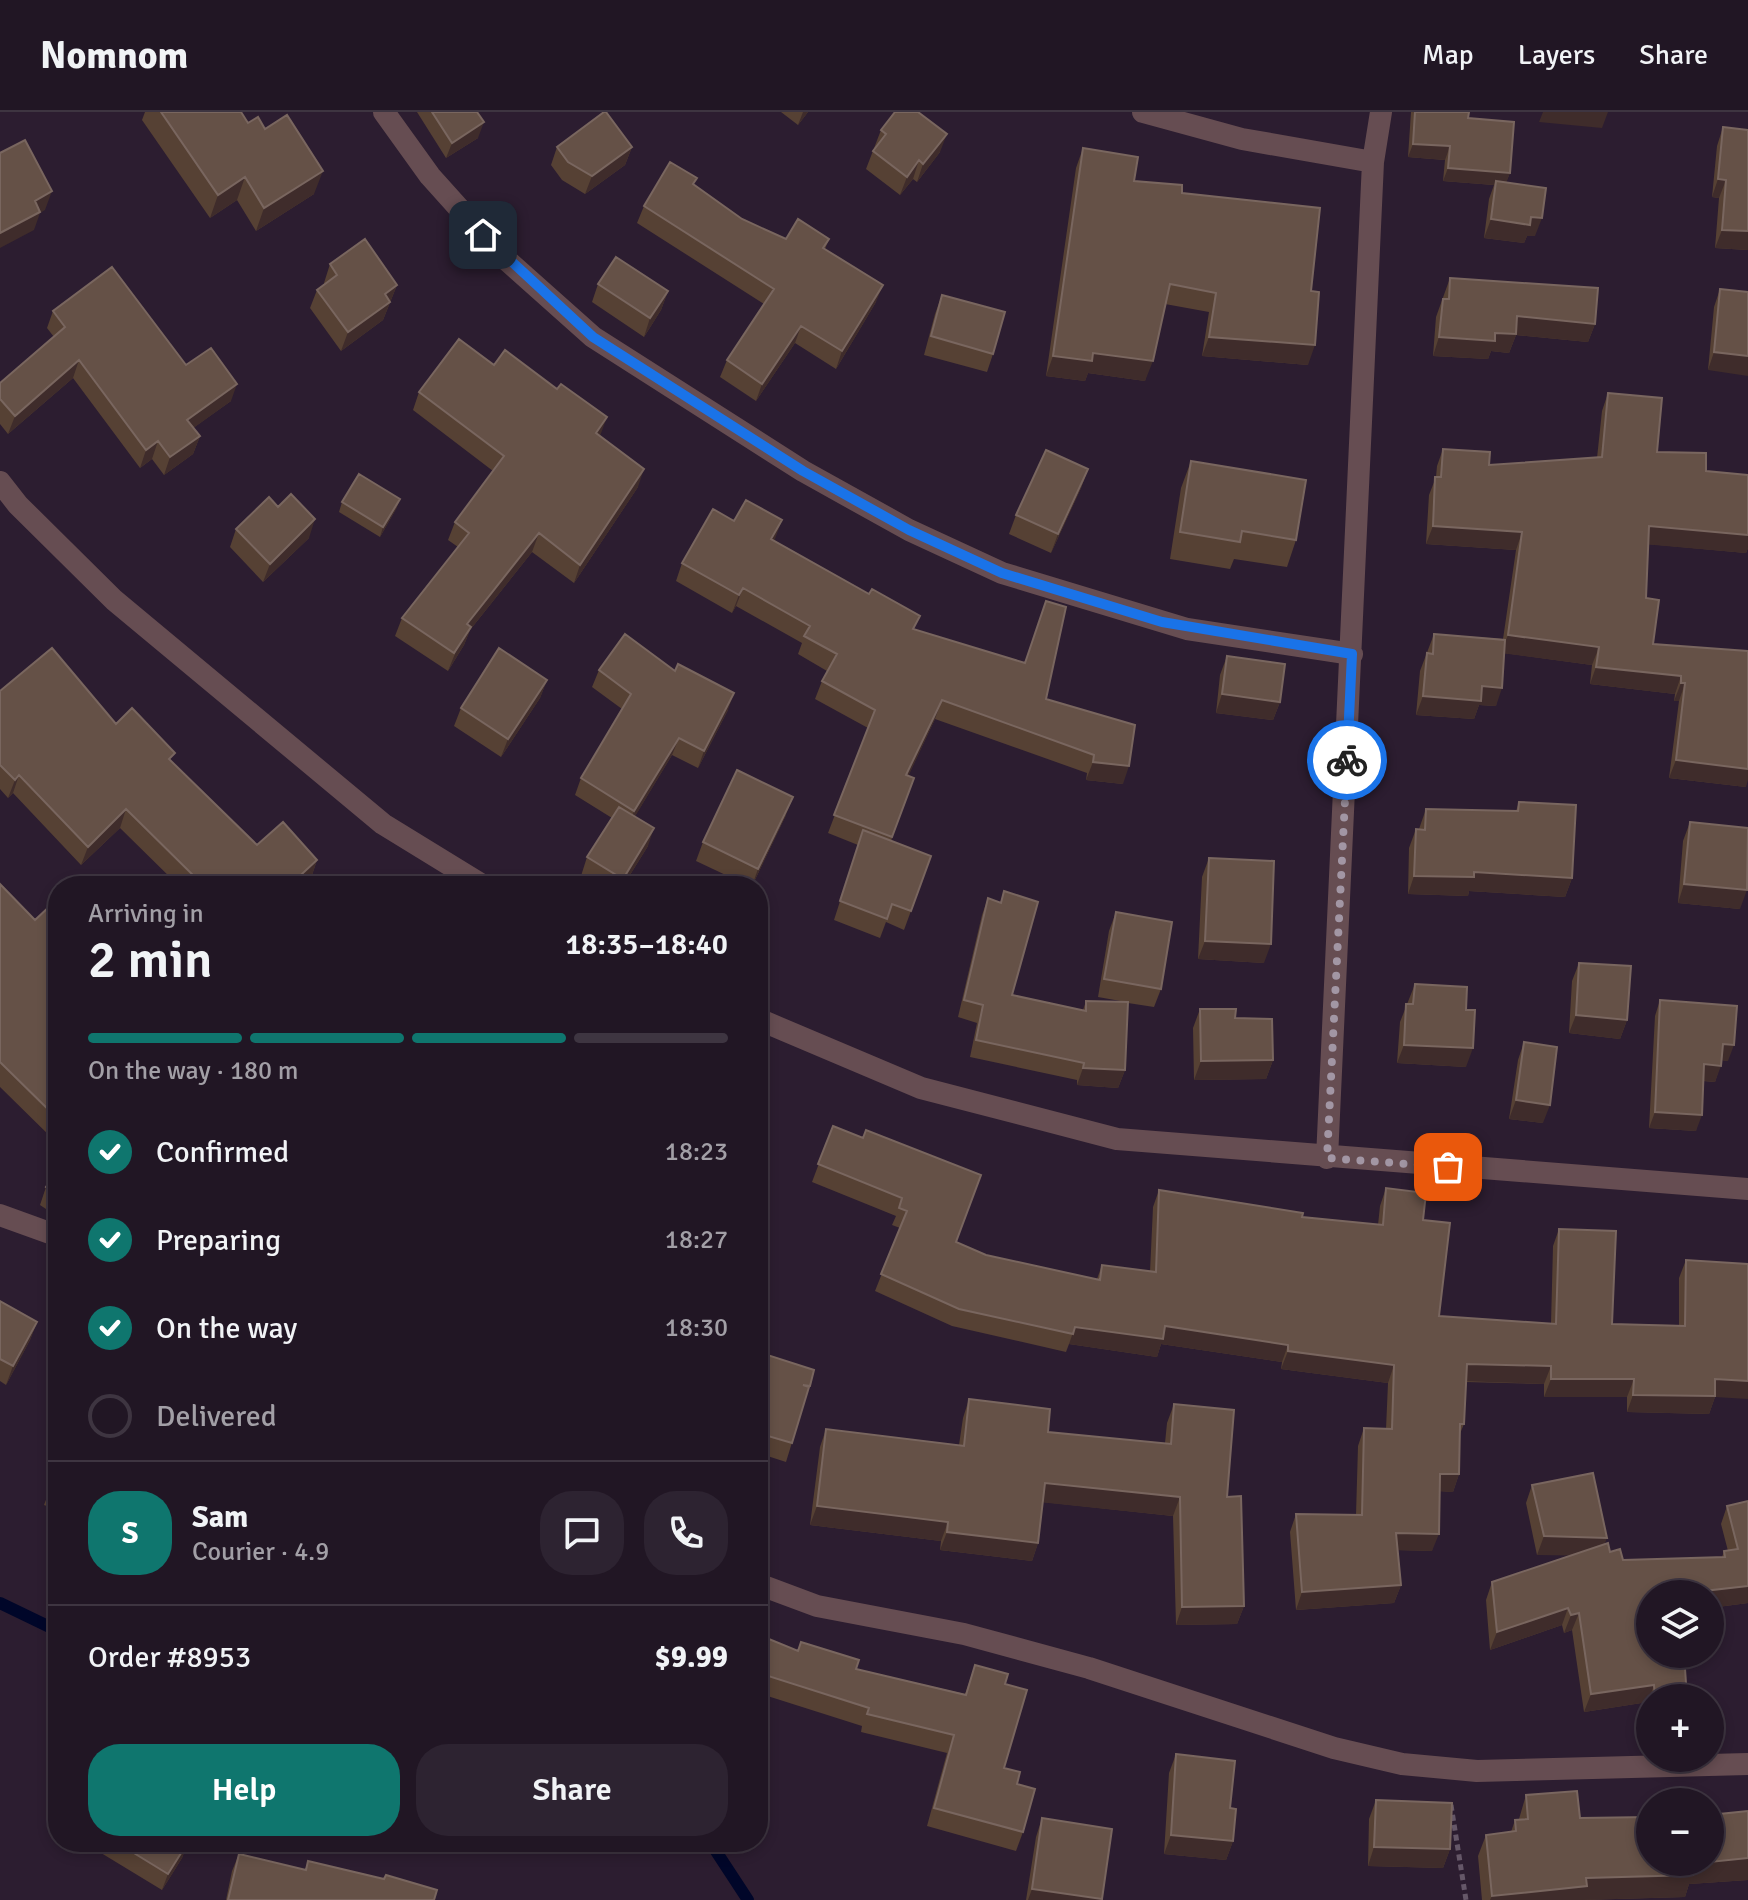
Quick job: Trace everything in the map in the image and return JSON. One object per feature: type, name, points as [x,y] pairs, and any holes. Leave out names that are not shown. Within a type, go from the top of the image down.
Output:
[{"type":"street","points":[[384,112],[430,176],[501,255],[593,337],[803,471],[909,530],[1002,573],[1187,629],[1352,654]]},
{"type":"street","points":[[1143,112],[1242,139],[1373,162]]},
{"type":"street","points":[[1327,1158],[1373,162],[1381,112]]},
{"type":"street","points":[[0,482],[18,505],[114,600],[383,824],[468,876]]},
{"type":"street","points":[[768,1023],[921,1088],[1117,1139],[1748,1189]]},
{"type":"street","points":[[0,1215],[48,1232]]},
{"type":"street","points":[[768,1588],[817,1606],[964,1634],[1089,1668],[1334,1748],[1402,1764],[1477,1771],[1748,1764]]},
{"type":"path","points":[[1445,1768],[1466,1900]]},
{"type":"building","points":[[161,112],[241,112],[248,123],[258,117],[265,129],[287,115],[323,171],[264,208],[245,177],[218,195]]},
{"type":"building","points":[[432,112],[477,112],[484,122],[452,143]]},
{"type":"building","points":[[604,112],[632,147],[592,176],[568,162],[557,147]]},
{"type":"building","points":[[895,112],[918,112],[947,134],[923,164],[919,160],[907,177],[873,151],[886,134],[881,130]]},
{"type":"building","points":[[1415,112],[1469,112],[1468,118],[1514,122],[1510,173],[1448,168],[1450,146],[1413,144]]},
{"type":"building","points":[[1723,127],[1748,130],[1748,231],[1722,230],[1726,180],[1718,179]]},
{"type":"building","points":[[25,140],[52,191],[35,201],[40,212],[0,233],[0,153]]},
{"type":"building","points":[[1083,148],[1138,157],[1134,181],[1182,185],[1182,193],[1320,208],[1311,291],[1319,292],[1315,345],[1209,337],[1216,293],[1170,284],[1153,361],[1093,353],[1092,361],[1053,356]]},
{"type":"building","points":[[670,162],[697,178],[693,184],[742,219],[786,239],[798,219],[829,239],[823,248],[883,285],[842,351],[801,326],[762,384],[727,360],[774,289],[644,206]]},
{"type":"building","points":[[1496,181],[1546,188],[1542,218],[1531,217],[1530,225],[1491,219]]},
{"type":"building","points":[[365,239],[397,285],[385,294],[390,302],[348,332],[317,290],[337,275],[330,264]]},
{"type":"building","points":[[616,257],[668,291],[650,318],[598,284]]},
{"type":"building","points":[[112,267],[186,365],[211,348],[237,384],[187,420],[200,436],[170,457],[158,441],[146,450],[79,360],[15,416],[0,399],[0,383],[65,327],[53,311]]},
{"type":"building","points":[[1450,278],[1598,288],[1595,324],[1517,316],[1516,334],[1495,333],[1495,341],[1439,337],[1443,299],[1449,299]]},
{"type":"building","points":[[1720,289],[1748,292],[1748,356],[1714,352]]},
{"type":"building","points":[[942,295],[1005,312],[993,354],[931,336]]},
{"type":"building","points":[[459,339],[494,365],[505,350],[557,389],[561,384],[607,417],[596,433],[644,469],[580,565],[539,533],[467,624],[471,627],[454,653],[402,618],[469,533],[455,522],[504,456],[419,392]]},
{"type":"building","points":[[1608,393],[1662,398],[1657,452],[1706,453],[1706,471],[1748,475],[1748,535],[1649,526],[1646,598],[1659,600],[1653,644],[1748,651],[1748,769],[1676,760],[1685,683],[1681,683],[1681,676],[1596,667],[1599,647],[1508,635],[1522,532],[1433,526],[1435,477],[1441,477],[1443,449],[1490,452],[1489,465],[1602,457]]},
{"type":"building","points":[[1046,450],[1088,469],[1058,534],[1016,515]]},
{"type":"building","points":[[1191,461],[1306,480],[1296,540],[1242,531],[1240,542],[1180,532]]},
{"type":"building","points":[[359,474],[400,499],[383,527],[342,502]]},
{"type":"building","points":[[291,494],[315,519],[270,564],[236,529],[269,497],[278,507]]},
{"type":"building","points":[[746,500],[782,520],[771,539],[869,594],[872,589],[920,616],[913,629],[1025,663],[1046,601],[1066,607],[1046,699],[1135,725],[1129,766],[1093,762],[1094,755],[942,700],[906,775],[914,778],[892,837],[834,815],[875,710],[822,681],[837,654],[804,636],[810,626],[743,588],[739,595],[682,563],[713,509],[734,521]]},
{"type":"building","points":[[625,634],[675,671],[678,664],[734,693],[704,751],[679,738],[634,811],[581,778],[631,694],[599,670]]},
{"type":"building","points":[[1434,634],[1505,640],[1502,688],[1482,686],[1481,701],[1423,696],[1427,653],[1433,654]]},
{"type":"building","points":[[52,648],[116,724],[132,708],[175,753],[169,759],[257,845],[283,822],[317,860],[300,876],[194,876],[126,809],[88,847],[19,775],[15,780],[0,765],[0,691]]},
{"type":"building","points":[[499,648],[547,680],[508,739],[461,708]]},
{"type":"building","points":[[1227,656],[1285,664],[1280,702],[1222,694]]},
{"type":"building","points":[[737,770],[793,797],[758,869],[703,842]]},
{"type":"building","points":[[1519,802],[1576,805],[1572,878],[1474,872],[1474,877],[1414,876],[1416,829],[1425,830],[1426,809],[1518,811]]},
{"type":"building","points":[[619,807],[654,828],[625,876],[618,876],[587,857]]},
{"type":"building","points":[[1690,822],[1748,828],[1747,890],[1684,884]]},
{"type":"building","points":[[863,830],[931,856],[911,911],[892,904],[887,919],[840,901]]},
{"type":"building","points":[[1209,858],[1274,861],[1271,944],[1205,941]]},
{"type":"building","points":[[0,884],[35,920],[48,908],[48,1109],[0,1062]]},
{"type":"building","points":[[1004,891],[1038,902],[1012,995],[1086,1011],[1086,1001],[1128,1002],[1125,1070],[1083,1068],[1084,1063],[976,1040],[983,1005],[964,1000],[988,898],[1001,903]]},
{"type":"building","points":[[1116,912],[1172,922],[1161,989],[1104,979]]},
{"type":"building","points":[[1579,963],[1631,966],[1627,1020],[1576,1015]]},
{"type":"building","points":[[1415,984],[1467,987],[1466,1010],[1475,1010],[1473,1048],[1404,1045],[1406,1004],[1413,1004]]},
{"type":"building","points":[[1660,1000],[1737,1006],[1734,1045],[1723,1044],[1721,1066],[1704,1064],[1702,1115],[1655,1112]]},
{"type":"building","points":[[1200,1009],[1236,1009],[1235,1018],[1272,1019],[1273,1060],[1201,1061]]},
{"type":"building","points":[[1524,1042],[1557,1047],[1550,1105],[1516,1100]]},
{"type":"building","points":[[833,1126],[863,1138],[866,1130],[981,1175],[956,1242],[986,1255],[1100,1280],[1102,1265],[1156,1272],[1159,1190],[1303,1213],[1302,1217],[1383,1225],[1386,1188],[1426,1193],[1423,1220],[1450,1223],[1439,1316],[1556,1324],[1559,1229],[1616,1231],[1612,1324],[1685,1326],[1686,1260],[1748,1264],[1748,1381],[1715,1379],[1715,1396],[1633,1395],[1634,1379],[1551,1379],[1551,1366],[1467,1364],[1464,1424],[1460,1424],[1459,1474],[1440,1474],[1439,1534],[1396,1533],[1401,1585],[1302,1592],[1296,1514],[1362,1515],[1364,1428],[1392,1429],[1394,1365],[1288,1351],[1288,1345],[1165,1326],[1163,1339],[1075,1327],[1073,1334],[959,1309],[881,1274],[907,1211],[899,1208],[902,1198],[818,1164]]},
{"type":"building","points":[[0,1301],[37,1322],[13,1366],[0,1359]]},
{"type":"building","points":[[768,1355],[814,1370],[810,1386],[803,1385],[809,1387],[792,1443],[768,1436]]},
{"type":"building","points":[[969,1399],[1050,1409],[1048,1432],[1171,1444],[1174,1404],[1234,1410],[1227,1497],[1241,1496],[1244,1606],[1182,1607],[1180,1497],[1045,1483],[1038,1543],[947,1532],[948,1522],[817,1506],[826,1429],[964,1446]]},
{"type":"building","points":[[1593,1473],[1607,1538],[1544,1536],[1532,1485]]},
{"type":"building","points":[[1748,1501],[1748,1586],[1724,1589],[1724,1580],[1636,1580],[1636,1668],[1685,1668],[1686,1684],[1636,1684],[1636,1688],[1591,1694],[1579,1613],[1571,1615],[1568,1608],[1497,1632],[1492,1582],[1608,1543],[1610,1552],[1620,1549],[1623,1560],[1725,1557],[1724,1551],[1738,1549],[1727,1506]]},
{"type":"building","points":[[768,1639],[798,1651],[801,1642],[859,1660],[856,1669],[966,1695],[975,1665],[1008,1674],[1005,1684],[1027,1690],[1004,1768],[1020,1772],[1017,1784],[1035,1789],[1023,1832],[934,1808],[954,1735],[867,1714],[869,1708],[768,1676]]},
{"type":"building","points":[[1176,1754],[1235,1761],[1230,1808],[1236,1809],[1233,1841],[1171,1835]]},
{"type":"building","points":[[1577,1791],[1580,1818],[1636,1817],[1636,1876],[1657,1876],[1586,1878],[1587,1886],[1492,1896],[1486,1835],[1516,1831],[1515,1820],[1528,1819],[1526,1795]]},
{"type":"building","points":[[1376,1800],[1452,1803],[1450,1849],[1374,1847]]},
{"type":"building","points":[[1748,1811],[1748,1858],[1724,1861],[1724,1814]]},
{"type":"building","points":[[1042,1818],[1112,1829],[1102,1899],[1032,1889]]},
{"type":"building","points":[[132,1852],[182,1852],[168,1874]]},
{"type":"building","points":[[239,1854],[306,1870],[308,1861],[384,1879],[386,1875],[437,1890],[434,1900],[228,1900]]},
{"type":"waterway","points":[[0,1603],[48,1626]]},
{"type":"waterway","points":[[717,1852],[748,1900]]},
{"type":"way so far","points":[[1347,760],[1327,1158],[1448,1167]]},
{"type":"route","points":[[483,235],[501,255],[593,337],[803,471],[909,530],[1002,573],[1086,601],[1187,629],[1352,654],[1347,760]]}]
